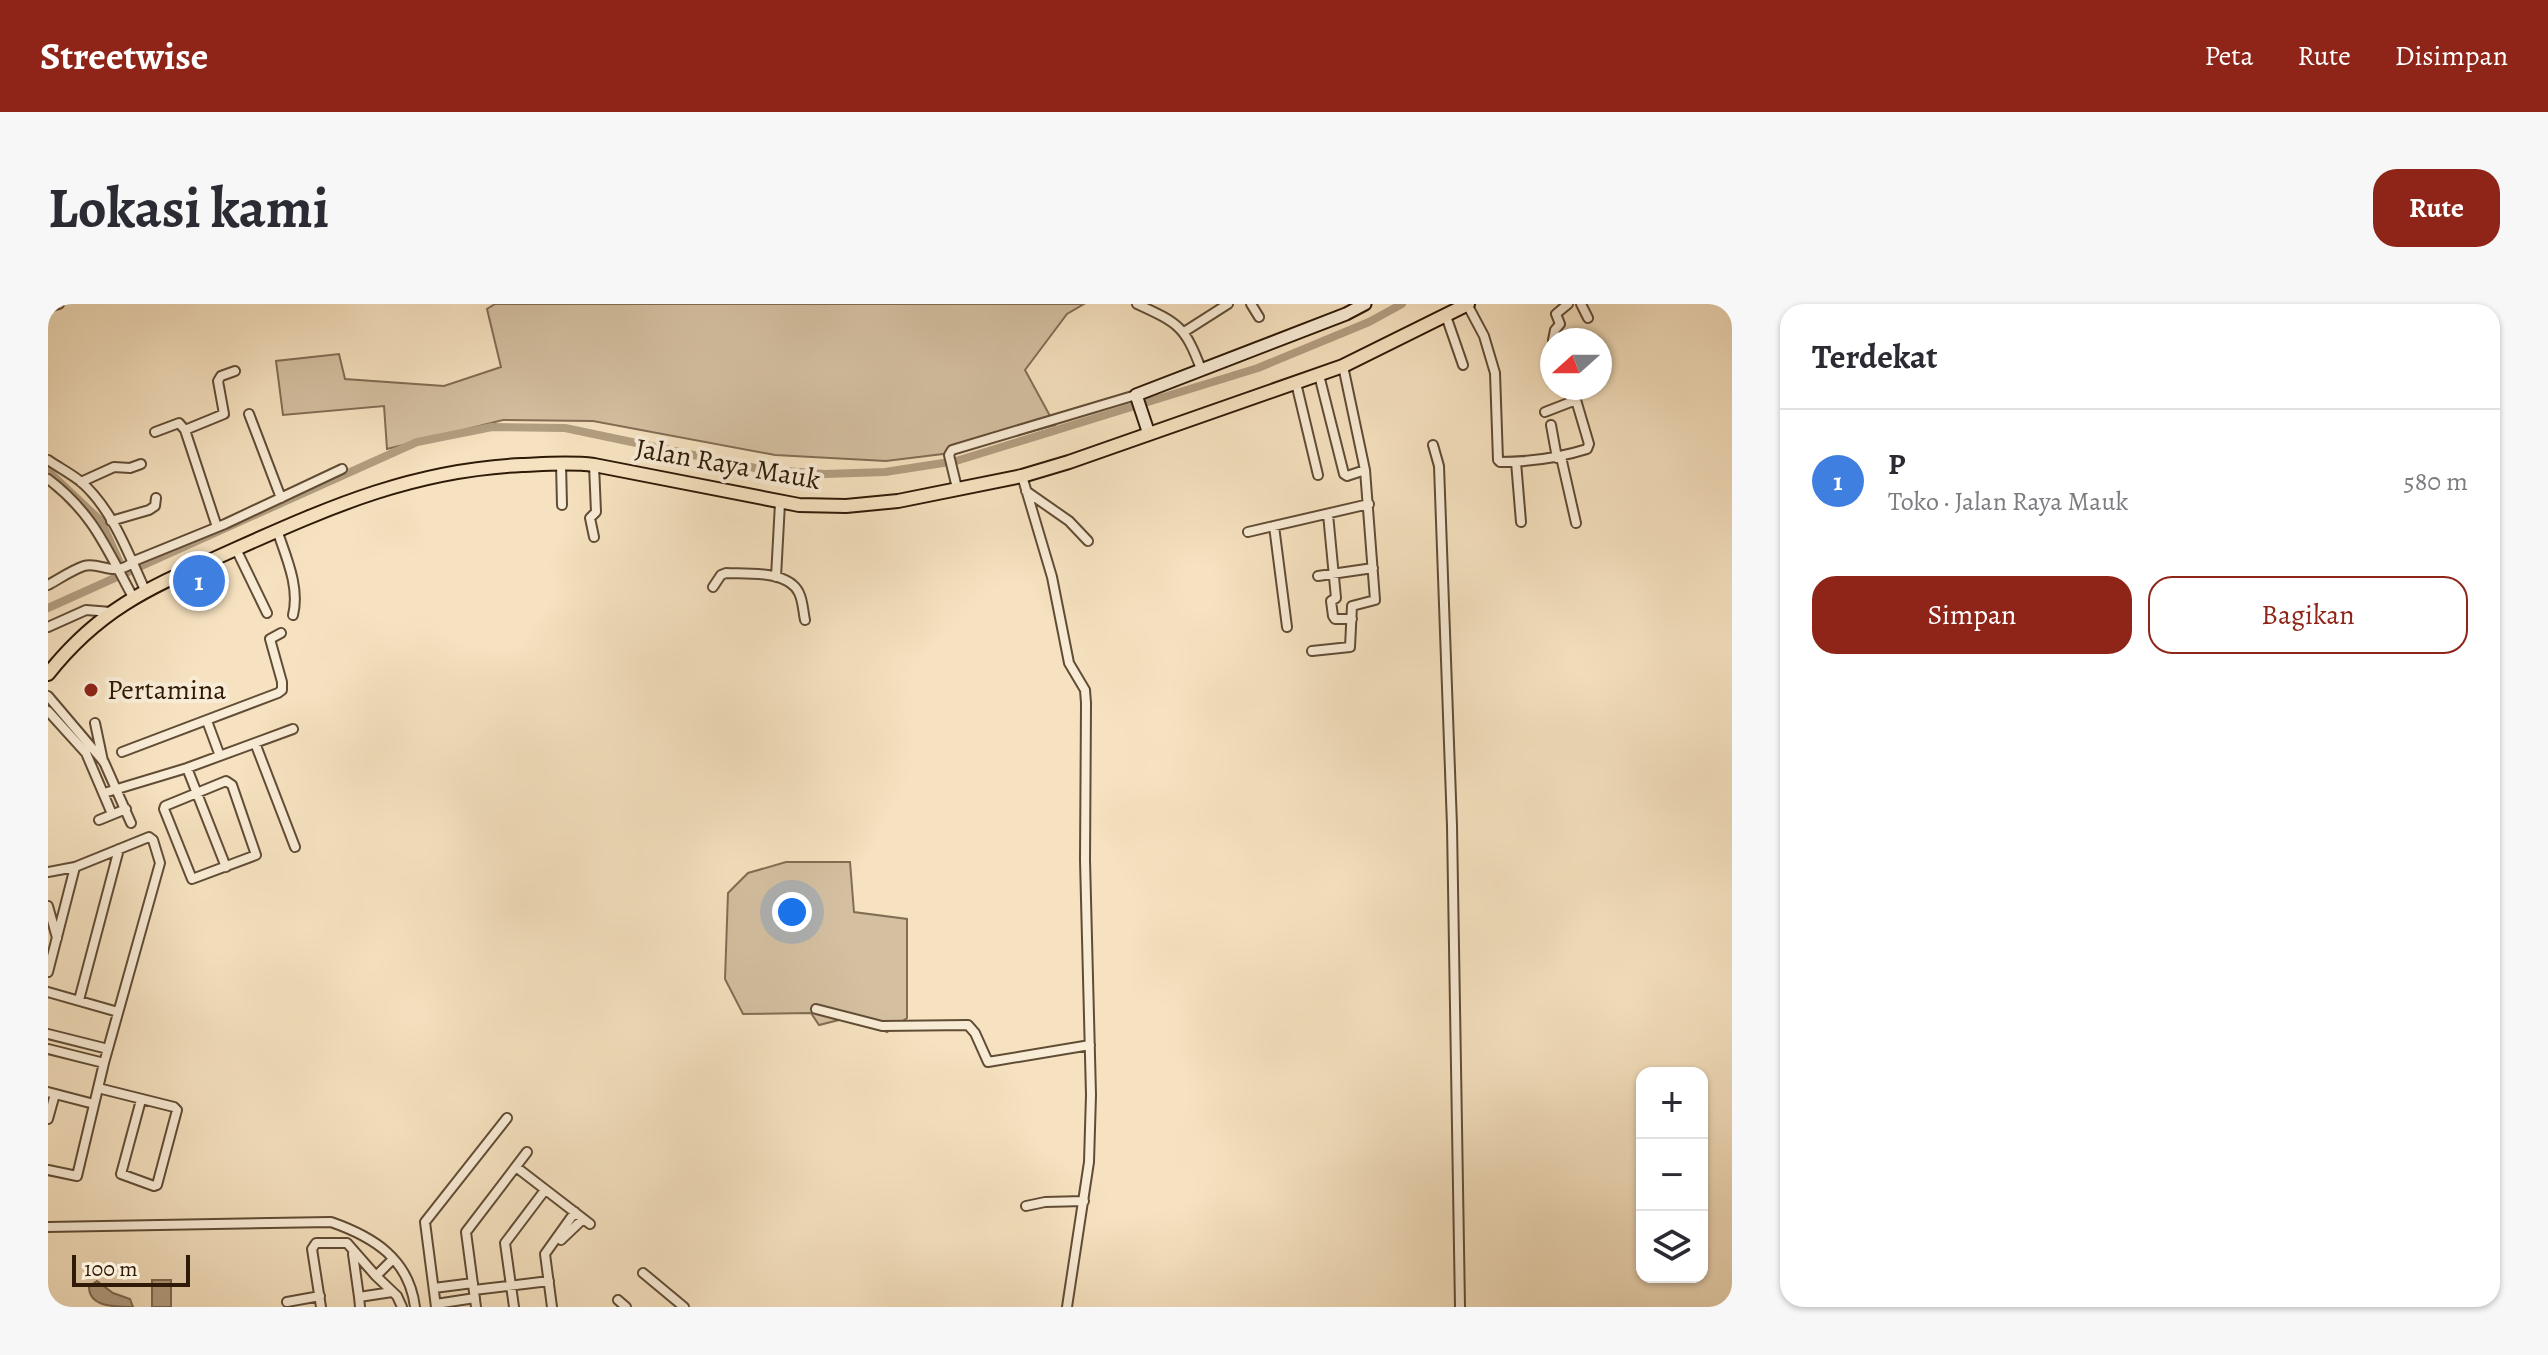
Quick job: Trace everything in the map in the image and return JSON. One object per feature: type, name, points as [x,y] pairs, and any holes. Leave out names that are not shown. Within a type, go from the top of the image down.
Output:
[{"type":"main road","name":"Jalan Raya Mauk","points":[[48,674],[83,635],[130,593],[366,493],[425,477],[476,467],[561,463],[594,465],[780,503],[846,506],[898,501],[956,486],[1022,476],[1069,462],[1148,430],[1343,366],[1468,304]]},
{"type":"street","points":[[48,307],[58,304]]},
{"type":"street","points":[[1137,304],[1159,314],[1184,332],[1201,369]]},
{"type":"street","points":[[1184,332],[1228,304]]},
{"type":"street","points":[[1251,304],[1259,317]]},
{"type":"street","points":[[956,486],[949,452],[952,450],[1137,398],[1343,309],[1365,304]]},
{"type":"street","points":[[1468,304],[1484,336],[1495,373],[1500,462],[1559,458],[1589,447],[1576,400],[1545,412]]},
{"type":"street","points":[[1557,328],[1560,324],[1556,314],[1568,304]]},
{"type":"street","points":[[1581,304],[1588,318]]},
{"type":"street","points":[[1446,316],[1463,365]]},
{"type":"street","points":[[1312,651],[1350,647],[1353,605],[1375,600],[1365,470],[1343,366]]},
{"type":"street","points":[[185,430],[224,414],[219,379],[235,371]]},
{"type":"street","points":[[1319,375],[1344,474],[1347,476],[1365,470]]},
{"type":"street","points":[[1296,383],[1318,475]]},
{"type":"street","points":[[1137,398],[1148,430]]},
{"type":"street","points":[[249,414],[281,498]]},
{"type":"street","points":[[155,432],[179,423],[185,430],[217,527]]},
{"type":"street","points":[[1551,425],[1576,523]]},
{"type":"street","points":[[1433,445],[1439,466],[1452,826],[1460,1307]]},
{"type":"street","points":[[48,460],[81,482],[94,496],[111,521],[144,587]]},
{"type":"street","points":[[1516,462],[1521,522]]},
{"type":"street","points":[[561,463],[562,505]]},
{"type":"street","points":[[81,482],[114,467],[130,468],[141,464]]},
{"type":"street","points":[[594,465],[596,512],[590,518],[594,537]]},
{"type":"street","points":[[48,585],[86,565],[120,570],[342,469]]},
{"type":"street","points":[[1022,476],[1052,577],[1069,663],[1086,694],[1089,1148],[1067,1307]]},
{"type":"street","points":[[48,479],[70,496],[91,520],[130,593]]},
{"type":"street","points":[[1026,491],[1069,521],[1088,541]]},
{"type":"street","points":[[111,521],[149,510],[155,506],[156,498]]},
{"type":"street","points":[[776,577],[780,503]]},
{"type":"street","points":[[1248,532],[1369,504]]},
{"type":"street","points":[[1328,514],[1336,598],[1331,601],[1333,617],[1352,619]]},
{"type":"street","points":[[1274,526],[1287,627]]},
{"type":"street","points":[[277,530],[292,572],[296,606],[293,615]]},
{"type":"street","points":[[236,549],[267,613]]},
{"type":"street","points":[[1318,576],[1373,568]]},
{"type":"street","points":[[713,587],[723,573],[776,577],[790,582],[798,592],[805,620]]},
{"type":"street","points":[[48,627],[86,610],[111,612]]},
{"type":"street","points":[[122,752],[282,690],[270,639],[281,633]]},
{"type":"street","points":[[48,696],[89,751],[112,814]]},
{"type":"street","points":[[48,711],[104,762]]},
{"type":"street","points":[[207,721],[220,756]]},
{"type":"street","points":[[95,723],[104,762],[131,823]]},
{"type":"street","points":[[104,793],[187,768],[293,729]]},
{"type":"street","points":[[255,743],[295,847]]},
{"type":"street","points":[[187,768],[226,867]]},
{"type":"street","points":[[226,781],[232,785],[257,851],[253,857],[194,879],[189,877],[164,809],[197,793],[226,781]]},
{"type":"street","points":[[99,820],[126,809]]},
{"type":"street","points":[[48,872],[75,867],[152,838],[160,863],[104,1063],[77,1176],[48,1170]]},
{"type":"street","points":[[79,1000],[119,849]]},
{"type":"street","points":[[48,972],[75,867]]},
{"type":"street","points":[[48,906],[57,939]]},
{"type":"street","points":[[48,992],[118,1012]]},
{"type":"street","points":[[816,1009],[882,1026],[968,1025],[988,1062],[1090,1045]]},
{"type":"street","points":[[48,1034],[108,1049]]},
{"type":"street","points":[[48,1049],[104,1063]]},
{"type":"street","points":[[98,1088],[177,1110],[157,1185],[154,1186],[121,1174],[141,1100]]},
{"type":"street","points":[[48,1119],[52,1093],[94,1104]]},
{"type":"street","points":[[435,1298],[425,1222],[507,1118]]},
{"type":"street","points":[[474,1295],[466,1232],[527,1152]]},
{"type":"street","points":[[516,1167],[582,1218],[545,1254],[552,1307]]},
{"type":"street","points":[[514,1307],[505,1243],[545,1190]]},
{"type":"street","points":[[1026,1206],[1084,1201]]},
{"type":"street","points":[[48,1227],[331,1222],[359,1232],[404,1269],[414,1302],[549,1281]]},
{"type":"street","points":[[321,1307],[312,1249],[316,1243],[347,1243],[397,1296],[402,1307]]},
{"type":"street","points":[[353,1252],[360,1307]]},
{"type":"street","points":[[376,1276],[393,1259]]},
{"type":"street","points":[[643,1273],[684,1307]]},
{"type":"street","points":[[359,1297],[392,1292]]},
{"type":"street","points":[[435,1298],[474,1295]]},
{"type":"street","points":[[287,1302],[320,1296]]},
{"type":"street","points":[[618,1300],[626,1307]]},
{"type":"shaded area","points":[[495,304],[1084,304],[1067,314],[1025,370],[1055,425],[951,453],[886,461],[775,455],[593,421],[503,420],[387,449],[384,406],[283,415],[276,361],[339,354],[345,379],[444,386],[501,367],[487,309]]},
{"type":"shaded area","points":[[786,862],[850,862],[854,912],[907,919],[907,1018],[887,1032],[851,1017],[819,1025],[811,1013],[743,1014],[725,979],[728,893],[748,873]]},
{"type":"shaded area","points":[[152,1280],[171,1280],[171,1307],[152,1307]]},
{"type":"shaded area","points":[[97,1281],[113,1293],[130,1299],[133,1307],[111,1306],[93,1299],[89,1287]]},
{"type":"waterway","points":[[48,608],[417,442],[492,427],[565,428],[760,469],[825,474],[885,472],[956,461],[1258,368],[1369,322],[1402,304]]},
{"type":"waterway","points":[[48,471],[101,521],[124,572]]},
{"type":"place","name":"P","points":[[199,581]]},
{"type":"place","name":"Pertamina","points":[[91,690]]}]
